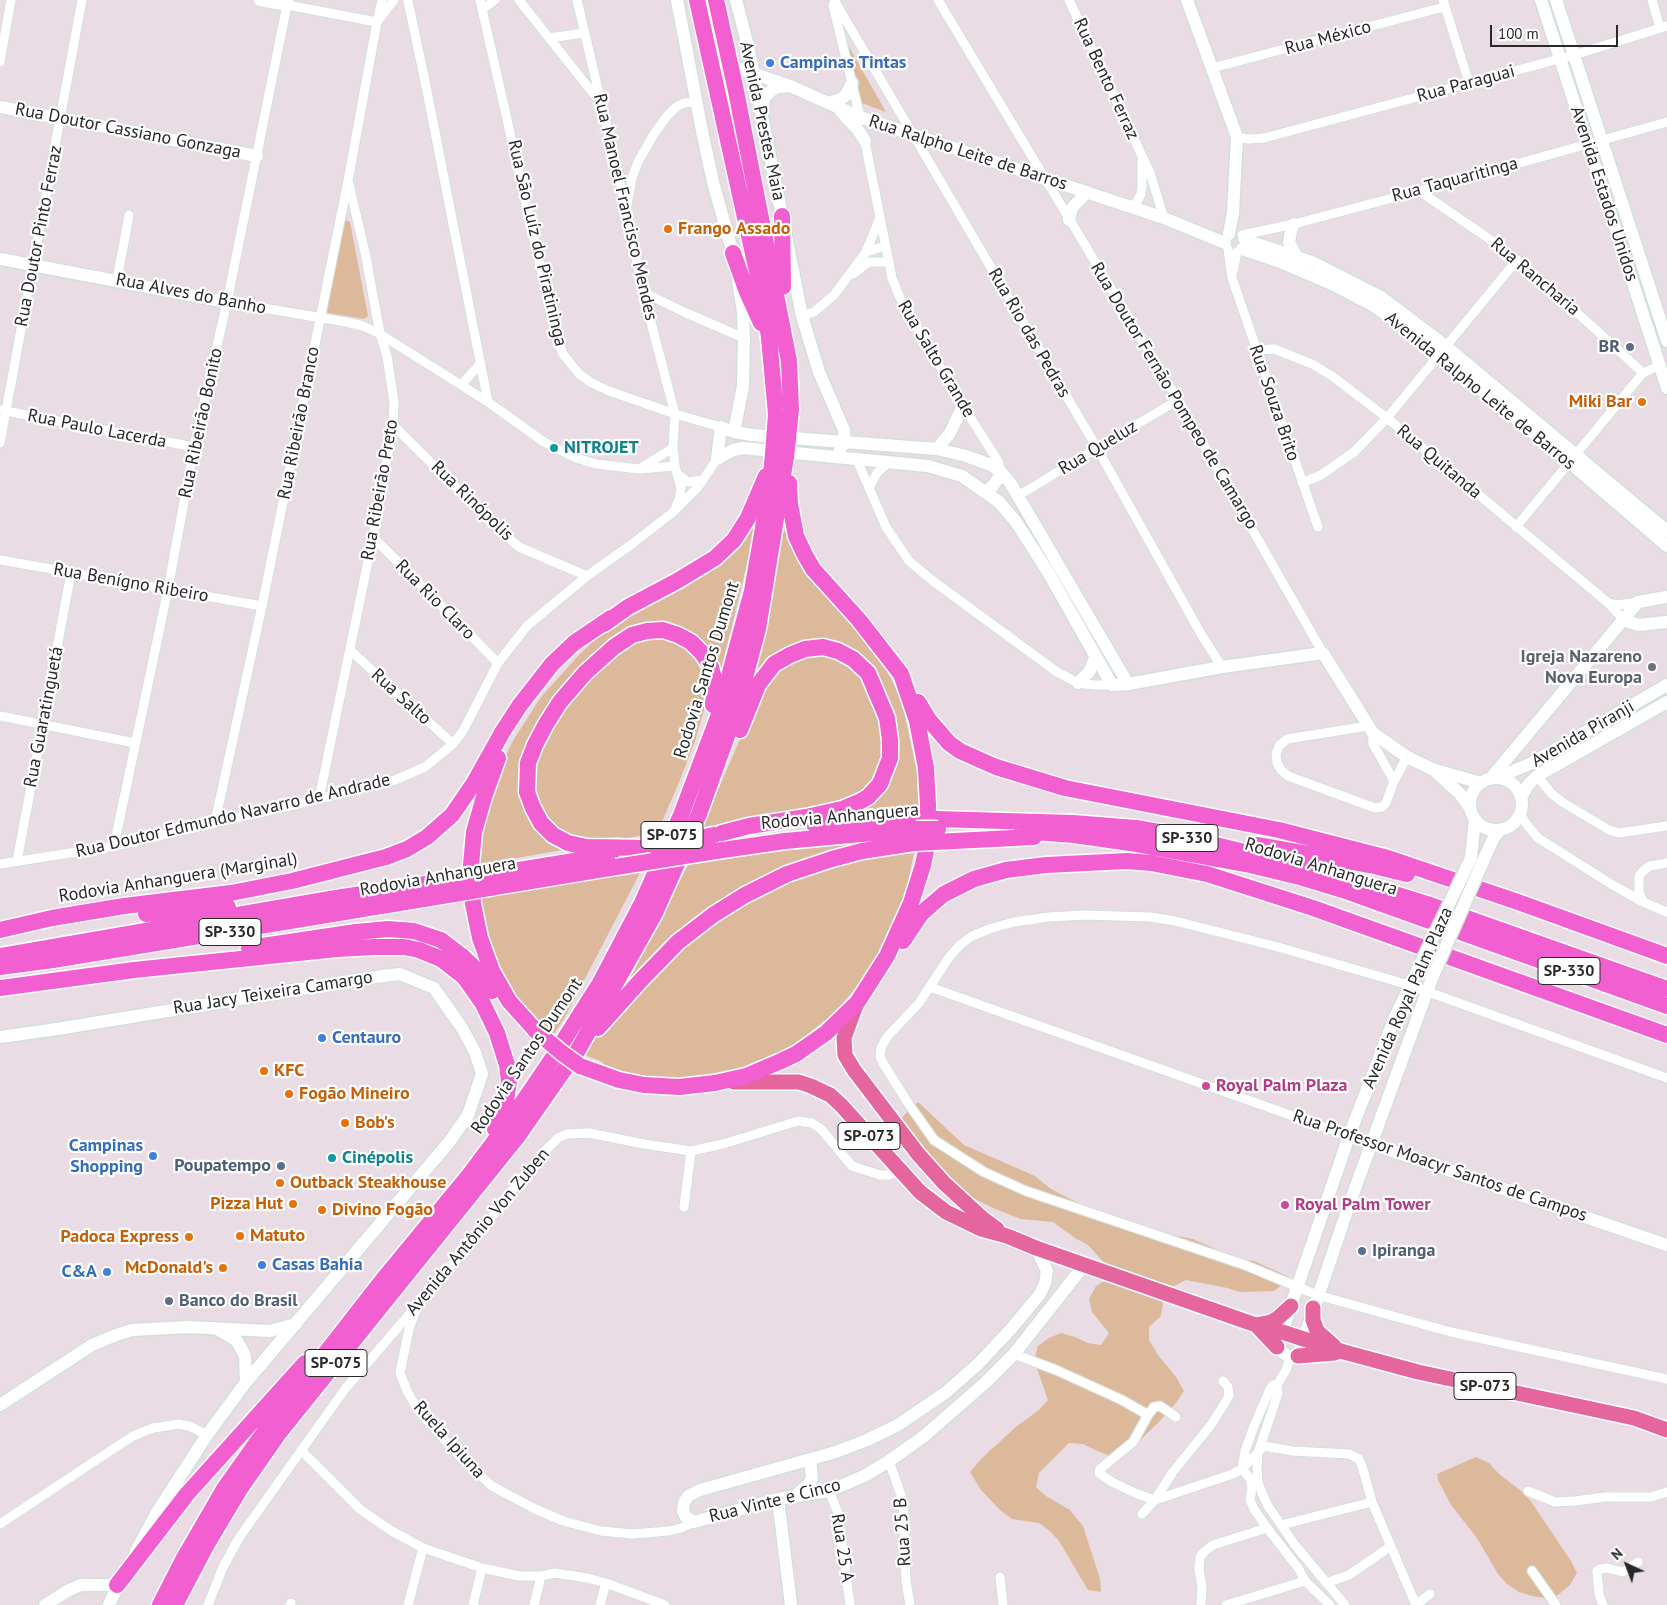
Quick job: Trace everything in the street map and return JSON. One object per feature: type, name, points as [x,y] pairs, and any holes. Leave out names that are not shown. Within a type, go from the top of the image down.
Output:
[{"type":"highway","name":"Avenida Prestes Maia","points":[[697,0],[765,308],[772,367],[784,412]]},
{"type":"highway","name":"Avenida Prestes Maia","points":[[716,0],[731,66],[789,361],[778,461]]},
{"type":"highway","points":[[782,216],[784,307],[789,361]]},
{"type":"highway","points":[[734,253],[747,292],[760,320],[772,367]]},
{"type":"highway","points":[[901,674],[917,721],[926,768],[928,805],[927,846],[911,903],[895,940],[857,1003],[837,1023],[796,1054],[746,1076],[715,1083],[679,1087],[619,1080],[596,1073],[579,1058],[550,1051],[535,1035],[500,987],[485,955],[473,904],[472,865],[474,832],[495,764],[520,718],[569,656],[611,618],[716,558],[734,540],[748,518],[778,461],[789,478],[790,504],[796,536],[813,569],[859,620],[901,674],[928,720],[949,743],[960,751],[996,767],[1065,788],[1279,830],[1388,858],[1518,902],[1667,956]]},
{"type":"highway","name":"Rodovia Santos Dumont","points":[[160,1605],[184,1558],[224,1489],[268,1427],[385,1277],[470,1174],[514,1115],[600,983],[642,903],[718,717],[752,591],[769,494],[778,461]]},
{"type":"highway","name":"Rodovia Santos Dumont","points":[[176,1605],[206,1546],[240,1489],[279,1433],[579,1058],[655,913],[699,814],[736,711],[758,629],[778,461]]},
{"type":"highway","name":"Rodovia Anhanguera (Marginal)","points":[[0,931],[52,918],[232,892],[292,881],[386,857],[407,849],[427,837],[452,815],[474,783],[520,705],[552,664],[574,642],[611,618]]},
{"type":"highway","points":[[653,848],[609,849],[568,843],[553,835],[541,823],[532,808],[527,792],[526,776],[528,762],[535,745],[546,724],[570,688],[614,647],[632,635],[647,631],[663,630],[678,635],[691,642],[702,653],[711,667],[715,682],[711,713],[688,794]]},
{"type":"highway","points":[[699,814],[726,766],[758,685],[774,664],[790,655],[814,648],[823,648],[838,651],[853,659],[868,673],[887,718],[890,740],[890,758],[880,784],[868,796],[842,809],[749,826],[718,834]]},
{"type":"highway","name":"Rodovia Anhanguera","points":[[0,967],[53,960],[488,881],[718,834],[868,819],[915,830]]},
{"type":"highway","name":"Rodovia Anhanguera","points":[[936,830],[1073,823],[1136,828],[1176,835],[1320,871],[1430,905],[1667,989]]},
{"type":"highway","points":[[579,1058],[641,980],[678,942],[713,915],[745,895],[787,874],[862,851],[915,830],[936,830]]},
{"type":"highway","name":"Rodovia Anhanguera","points":[[488,881],[616,868],[785,841],[915,830],[1009,830],[1074,836],[1197,854],[1250,864],[1300,877],[1343,890],[1667,1006]]},
{"type":"highway","points":[[1176,835],[1225,839],[1370,865],[1518,902]]},
{"type":"highway","points":[[876,974],[921,914],[944,894],[974,879],[1006,870],[1046,865],[1127,861],[1180,868],[1225,879],[1313,908],[1667,1035]]},
{"type":"highway","name":"Rodovia Anhanguera","points":[[0,956],[330,899],[459,886]]},
{"type":"highway","points":[[0,931],[157,913],[330,899]]},
{"type":"highway","points":[[134,970],[282,943],[356,932],[388,929],[414,931],[441,940],[473,965],[517,1024],[535,1035]]},
{"type":"highway","points":[[0,988],[134,970],[374,946],[419,950],[441,959],[464,977],[483,1004],[497,1033],[507,1065],[509,1080],[505,1108],[470,1174]]},
{"type":"highway","points":[[117,1585],[187,1494],[385,1277]]},
{"type":"main road","name":"SP-073","points":[[857,1003],[844,1038],[846,1055],[877,1100],[944,1183],[982,1218],[1007,1236]]},
{"type":"main road","name":"SP-073","points":[[715,1083],[799,1082],[830,1095],[842,1104],[903,1174],[932,1202],[962,1221],[981,1229],[1007,1236],[1036,1248],[1256,1325],[1344,1352],[1418,1372],[1634,1418],[1667,1430]]},
{"type":"main road","points":[[903,1174],[918,1165],[929,1166]]},
{"type":"main road","points":[[1315,1302],[1313,1320],[1317,1331],[1344,1352]]},
{"type":"main road","points":[[1256,1325],[1271,1322],[1291,1306]]},
{"type":"main road","points":[[1256,1325],[1277,1347]]},
{"type":"main road","points":[[1294,1357],[1344,1352]]},
{"type":"street","points":[[0,62],[10,0]]},
{"type":"street","name":"Rua Doutor Pinto Ferraz","points":[[0,443],[3,411],[33,265],[82,0]]},
{"type":"street","points":[[260,0],[287,3],[378,22]]},
{"type":"street","name":"Rua Ribeirão Branco","points":[[216,822],[348,181],[382,0]]},
{"type":"street","name":"Rua Ribeirão Branco","points":[[378,22],[394,0]]},
{"type":"street","points":[[398,0],[408,0],[488,402]]},
{"type":"street","points":[[482,4],[495,0]]},
{"type":"street","points":[[519,0],[602,104]]},
{"type":"street","name":"Rua Manoel Francisco Mendes","points":[[578,0],[644,292],[674,414],[674,428]]},
{"type":"street","points":[[677,0],[713,182],[734,253],[743,312],[743,386],[734,432],[743,448]]},
{"type":"street","points":[[736,0],[748,46],[802,316],[819,372],[844,430],[845,442],[840,449],[830,456]]},
{"type":"street","name":"Rua Salto Grande","points":[[833,0],[860,117],[888,262],[900,298],[1128,684]]},
{"type":"street","name":"Rua Rio das Pedras","points":[[833,0],[1097,448],[1201,634],[1222,667]]},
{"type":"street","name":"Rua Doutor Fernão Pompeo de Camargo","points":[[938,0],[1178,400],[1323,653],[1370,730],[1407,758],[1432,769],[1489,780]]},
{"type":"street","name":"Rua Bento Ferraz","points":[[1070,0],[1155,185],[1164,218]]},
{"type":"street","points":[[1187,0],[1237,137]]},
{"type":"street","name":"Avenida Estados Unidos","points":[[1541,0],[1568,57],[1601,139],[1667,341]]},
{"type":"street","name":"Avenida Estados Unidos","points":[[1556,0],[1588,144],[1667,385]]},
{"type":"street","points":[[1652,0],[1664,27]]},
{"type":"street","name":"Rua Ribeirão Bonito","points":[[114,846],[168,589],[194,447],[227,302],[287,3]]},
{"type":"street","name":"Rua São Luíz do Piratininga","points":[[482,4],[556,336],[563,354],[579,374],[609,391],[674,414],[734,432],[937,449],[979,460],[991,465],[1002,473]]},
{"type":"street","points":[[1443,4],[1469,83]]},
{"type":"street","name":"Rua México","points":[[1212,68],[1443,4]]},
{"type":"street","name":"Rua Paraguai","points":[[1237,137],[1249,139],[1264,138],[1568,57],[1664,27]]},
{"type":"street","points":[[550,38],[584,33]]},
{"type":"street","name":"Rua Ralpho Leite de Barros","points":[[731,66],[790,86],[860,117],[1164,218],[1208,236],[1234,241],[1245,240],[1279,256]]},
{"type":"street","points":[[829,103],[841,99],[852,83]]},
{"type":"street","points":[[761,113],[764,97],[777,87],[790,86]]},
{"type":"street","points":[[626,208],[632,178],[650,140],[676,107],[684,103],[698,102]]},
{"type":"street","points":[[829,103],[849,120],[865,141]]},
{"type":"street","name":"Rua Doutor Cassiano Gonzaga","points":[[0,107],[256,156]]},
{"type":"street","name":"Rua Taquaritinga","points":[[1234,241],[1667,122]]},
{"type":"street","name":"Rua Souza Brito","points":[[1237,137],[1232,278],[1318,527]]},
{"type":"street","name":"Rua Bento Ferraz","points":[[1130,207],[1136,203],[1141,194],[1142,158]]},
{"type":"street","name":"Rua Ribeirão Preto","points":[[319,799],[373,537],[393,425],[394,402],[387,356],[380,334],[366,257],[348,181]]},
{"type":"street","name":"Rua Rancharia","points":[[1419,191],[1485,236],[1516,260],[1643,373]]},
{"type":"street","points":[[1069,220],[1072,208],[1087,192]]},
{"type":"street","points":[[117,280],[129,215]]},
{"type":"street","points":[[802,316],[814,312],[824,305],[847,278],[866,252],[880,220]]},
{"type":"street","points":[[1294,224],[1290,242],[1296,256]]},
{"type":"street","points":[[866,252],[885,246]]},
{"type":"street","name":"Avenida Ralpho Leite de Barros","points":[[1279,256],[1296,256],[1347,278],[1381,297],[1572,458],[1667,531]]},
{"type":"street","name":"Avenida Ralpho Leite de Barros","points":[[1279,256],[1356,296],[1443,351]]},
{"type":"street","name":"Rua Alves do Banho","points":[[0,259],[363,326],[380,334],[488,402],[544,442],[576,458],[596,464],[639,469],[676,470]]},
{"type":"street","points":[[1302,483],[1321,475],[1354,452],[1387,418],[1516,260]]},
{"type":"street","points":[[847,278],[869,262],[888,262]]},
{"type":"street","points":[[644,292],[744,338]]},
{"type":"street","name":"Rua Quitanda","points":[[1256,350],[1274,348],[1312,364],[1332,376],[1387,418],[1607,602],[1624,620]]},
{"type":"street","points":[[461,385],[475,372],[481,363]]},
{"type":"street","points":[[1516,527],[1643,373],[1660,365]]},
{"type":"street","name":"Rua Queluz","points":[[1018,496],[1178,400]]},
{"type":"street","points":[[937,449],[955,425],[963,406]]},
{"type":"street","name":"Rua Paulo Lacerda","points":[[3,411],[194,447]]},
{"type":"street","points":[[672,512],[679,500],[681,488],[673,448],[674,428],[688,418]]},
{"type":"street","name":"Rua Rinópolis","points":[[393,425],[497,528],[519,547],[587,576]]},
{"type":"street","points":[[717,459],[721,427]]},
{"type":"street","points":[[639,469],[673,448]]},
{"type":"street","points":[[717,459],[733,450],[743,448],[928,466],[962,476],[999,502],[1016,522],[1048,572],[1112,685]]},
{"type":"street","name":"Avenida Ralpho Leite de Barros","points":[[1572,458],[1667,546]]},
{"type":"street","name":"Rua Doutor Edmundo Navarro de Andrade","points":[[0,864],[114,846],[395,780],[424,768],[453,744],[467,725],[498,663],[527,626],[587,576],[632,544],[672,512],[703,480],[717,459]]},
{"type":"street","points":[[857,460],[886,527],[909,561],[932,581],[1044,664],[1078,683],[1094,686],[1128,684],[1222,667],[1323,653]]},
{"type":"street","points":[[869,488],[877,473],[888,463]]},
{"type":"street","points":[[676,470],[684,480],[691,482],[703,480]]},
{"type":"street","points":[[985,492],[992,487],[1002,473]]},
{"type":"street","name":"Rua Rio Claro","points":[[373,537],[498,663]]},
{"type":"street","name":"Rua Benígno Ribeiro","points":[[0,560],[262,606]]},
{"type":"street","name":"Rua Guaratinguetá","points":[[17,861],[71,573]]},
{"type":"street","points":[[1607,602],[1618,605],[1667,597]]},
{"type":"street","points":[[1489,780],[1504,780],[1512,784],[1518,790],[1521,798],[1520,814],[1512,824],[1500,830],[1486,828],[1473,814],[1472,794],[1489,780],[1638,602]]},
{"type":"street","points":[[1624,620],[1638,625],[1667,622]]},
{"type":"street","name":"Rua Salto","points":[[350,650],[453,744]]},
{"type":"street","points":[[1078,683],[1089,672],[1096,656]]},
{"type":"street","name":"Avenida Piranji","points":[[1489,780],[1530,764],[1667,685]]},
{"type":"street","name":"Avenida Piranji","points":[[1521,798],[1528,785],[1537,776],[1667,702]]},
{"type":"street","points":[[0,716],[135,743]]},
{"type":"street","points":[[1394,780],[1373,744],[1370,730],[1287,739],[1279,746],[1276,754],[1281,770],[1288,776],[1376,808],[1386,804],[1394,780],[1407,758]]},
{"type":"street","name":"Rua Doutor Fernão Pompeo de Camargo","points":[[1432,769],[1460,794],[1473,814]]},
{"type":"street","points":[[1537,776],[1552,794],[1562,802],[1609,830],[1619,833],[1667,826]]},
{"type":"street","name":"Avenida Royal Palm Plaza","points":[[1277,1347],[1349,1136],[1395,1017],[1471,858],[1473,814]]},
{"type":"street","points":[[1520,814],[1538,838],[1604,880],[1643,902],[1667,912]]},
{"type":"street","name":"Avenida Royal Palm Plaza","points":[[1294,1357],[1303,1339],[1426,992],[1493,839],[1500,830]]},
{"type":"street","points":[[1643,902],[1639,892],[1639,876],[1650,866],[1667,863]]},
{"type":"street","points":[[1667,1078],[1409,986],[1274,946],[1175,921],[1150,917],[1085,915],[1049,917],[1014,922],[972,936],[950,956],[920,1003],[887,1037],[881,1048],[880,1056],[934,1140],[984,1172],[1026,1191],[1244,1265],[1297,1288],[1315,1302],[1667,1379]]},
{"type":"street","name":"Rua Jacy Teixeira Camargo","points":[[0,1037],[400,974],[421,981],[434,988],[462,1028],[475,1052],[482,1074],[468,1114],[450,1141],[296,1324]]},
{"type":"street","name":"Rua Professor Moacyr Santos de Campos","points":[[930,987],[1349,1136],[1667,1245]]},
{"type":"street","name":"Avenida Antônio Von Zuben","points":[[208,1605],[223,1567],[239,1538],[344,1388],[480,1232],[546,1150],[558,1138],[567,1134],[589,1132],[644,1144],[691,1151],[723,1144],[798,1121],[812,1123],[821,1129],[852,1166],[880,1175],[903,1174]]},
{"type":"street","points":[[684,1207],[691,1151]]},
{"type":"street","name":"Rua Vinte e Cinco","points":[[1036,1248],[1047,1270],[1045,1283],[1040,1294],[1011,1329],[968,1373],[945,1393],[898,1425],[844,1449],[700,1490],[688,1496],[684,1503],[683,1511],[686,1517],[694,1522],[778,1499],[829,1491],[864,1476],[888,1462],[949,1415],[1014,1354],[1085,1264]]},
{"type":"street","name":"Ruela Ipiuna","points":[[419,1303],[408,1329],[400,1373],[407,1391],[418,1410],[443,1438],[464,1461],[492,1486],[533,1508],[563,1521],[601,1531],[632,1534],[669,1531],[694,1522]]},
{"type":"street","points":[[0,1405],[92,1345],[132,1330],[217,1328],[270,1331],[296,1324]]},
{"type":"street","points":[[109,1605],[117,1585],[159,1509],[207,1434],[246,1382],[296,1324]]},
{"type":"street","points":[[217,1328],[237,1341],[242,1350],[245,1356],[246,1382]]},
{"type":"street","points":[[1242,1469],[1245,1451],[1254,1426],[1272,1386],[1277,1385],[1294,1357],[1284,1354],[1277,1347]]},
{"type":"street","points":[[1014,1354],[1056,1370],[1122,1400],[1148,1415]]},
{"type":"street","points":[[1142,1514],[1155,1500],[1172,1474],[1211,1425],[1230,1396],[1228,1387],[1223,1381]]},
{"type":"street","points":[[1277,1385],[1279,1388],[1277,1399],[1258,1453],[1258,1482],[1262,1493],[1281,1525],[1345,1605]]},
{"type":"street","points":[[1176,1417],[1160,1406],[1154,1407],[1133,1442],[1100,1469],[1099,1473],[1112,1482],[1155,1500],[1233,1474],[1242,1469],[1264,1446],[1293,1451],[1349,1454],[1359,1459],[1372,1502],[1416,1605],[1430,1594]]},
{"type":"street","points":[[0,1524],[122,1444],[153,1428],[179,1424],[207,1434]]},
{"type":"street","points":[[301,1450],[361,1510],[390,1530],[423,1548],[482,1568],[519,1576],[541,1576],[555,1573],[580,1576],[606,1583],[665,1605]]},
{"type":"street","points":[[795,1496],[809,1484],[812,1478],[810,1458]]},
{"type":"street","name":"Rua 25 B","points":[[888,1462],[903,1501],[906,1581],[910,1605]]},
{"type":"street","points":[[1242,1469],[1250,1478],[1252,1488],[1250,1500],[1254,1509],[1300,1569],[1305,1581],[1330,1605]]},
{"type":"street","name":"Rua 25 A","points":[[829,1491],[838,1513],[850,1605]]},
{"type":"street","points":[[1528,1492],[1555,1502],[1605,1497],[1651,1497],[1667,1492]]},
{"type":"street","points":[[778,1499],[789,1602]]},
{"type":"street","points":[[1281,1525],[1372,1502]]},
{"type":"street","points":[[1201,1605],[1200,1557],[1205,1551],[1212,1545],[1267,1528]]},
{"type":"street","points":[[1326,1583],[1349,1575],[1391,1546]]},
{"type":"street","points":[[408,1605],[423,1548]]},
{"type":"street","points":[[1603,1605],[1599,1594],[1597,1571],[1607,1568],[1623,1572],[1638,1562]]},
{"type":"street","points":[[473,1605],[482,1568]]},
{"type":"street","points":[[1532,1571],[1556,1605]]},
{"type":"street","points":[[534,1605],[541,1576]]},
{"type":"street","points":[[1000,1577],[1003,1605]]},
{"type":"street","points":[[1226,1605],[1305,1581]]},
{"type":"street","points":[[600,1605],[606,1583]]},
{"type":"street","points":[[45,1605],[67,1591],[81,1585],[117,1585]]},
{"type":"shaded area","points":[[845,40],[886,112],[862,103]]},
{"type":"shaded area","points":[[346,220],[350,222],[368,316],[364,319],[328,313],[326,308],[342,225]]},
{"type":"shaded area","points":[[759,514],[720,675],[711,655],[648,623],[554,704],[523,794],[567,849],[478,865],[480,840],[497,773],[514,739],[541,697],[600,635]]},
{"type":"shaded area","points":[[786,530],[796,552],[876,652],[895,686],[902,703],[918,770],[919,807],[853,810],[872,799],[895,722],[882,683],[874,670],[857,652],[834,641],[823,640],[757,673],[783,532]]},
{"type":"shaded area","points":[[642,636],[675,638],[702,660],[709,693],[695,741],[657,833],[627,838],[616,837],[595,840],[568,835],[550,823],[537,805],[532,776],[542,743],[587,677]]},
{"type":"shaded area","points":[[815,650],[854,663],[884,721],[881,772],[859,796],[822,807],[702,827],[751,714],[775,669]]},
{"type":"shaded area","points":[[881,841],[802,863],[630,978],[688,865],[765,853]]},
{"type":"shaded area","points":[[915,847],[907,888],[898,913],[874,961],[843,1003],[827,1019],[796,1043],[747,1067],[686,1078],[669,1079],[631,1074],[606,1067],[602,1062],[583,1054],[614,1015],[677,953],[701,933],[728,915],[786,884],[839,863]]},
{"type":"shaded area","points":[[641,871],[565,1017],[553,1035],[540,1025],[511,991],[490,952],[477,897]]},
{"type":"shaded area","points":[[918,1102],[964,1145],[1035,1176],[1051,1189],[1103,1216],[1162,1233],[1193,1239],[1238,1259],[1254,1261],[1287,1276],[1286,1282],[1274,1291],[1240,1292],[1186,1280],[1174,1286],[1160,1299],[1163,1303],[1161,1316],[1149,1327],[1149,1340],[1184,1391],[1176,1403],[1137,1443],[1110,1456],[1083,1444],[1069,1443],[1039,1473],[1036,1487],[1046,1496],[1070,1510],[1083,1526],[1100,1579],[1101,1592],[1088,1590],[1059,1541],[1050,1531],[1039,1523],[1012,1519],[1001,1511],[981,1490],[970,1472],[983,1457],[1017,1426],[1039,1410],[1048,1400],[1034,1360],[1038,1346],[1049,1338],[1061,1333],[1088,1343],[1101,1345],[1109,1333],[1092,1312],[1089,1299],[1096,1286],[1109,1278],[1106,1265],[1088,1245],[1053,1222],[1021,1219],[975,1199],[961,1196],[898,1121]]},
{"type":"shaded area","points":[[1476,1457],[1489,1463],[1530,1500],[1571,1561],[1577,1573],[1570,1585],[1558,1595],[1545,1598],[1532,1596],[1519,1592],[1507,1584],[1498,1574],[1477,1538],[1451,1505],[1438,1480],[1437,1474]]},
{"type":"place","name":"Campinas Tintas","points":[[770,63]]},
{"type":"place","name":"Frango Assado","points":[[668,229]]},
{"type":"place","name":"BR","points":[[1630,347]]},
{"type":"place","name":"Miki Bar","points":[[1642,402]]},
{"type":"place","name":"NITROJET","points":[[554,448]]},
{"type":"place","name":"Igreja Nazareno Nova Europa","points":[[1652,667]]},
{"type":"place","name":"Centauro","points":[[322,1038]]},
{"type":"place","name":"KFC","points":[[264,1071]]},
{"type":"place","name":"Royal Palm Plaza","points":[[1206,1086]]},
{"type":"place","name":"Fogão Mineiro","points":[[289,1094]]},
{"type":"place","name":"Bob's","points":[[345,1123]]},
{"type":"place","name":"Campinas Shopping","points":[[153,1156]]},
{"type":"place","name":"Cinépolis","points":[[332,1158]]},
{"type":"place","name":"Poupatempo","points":[[281,1166]]},
{"type":"place","name":"Outback Steakhouse","points":[[280,1183]]},
{"type":"place","name":"Pizza Hut","points":[[293,1204]]},
{"type":"place","name":"Royal Palm Tower","points":[[1285,1205]]},
{"type":"place","name":"Divino Fogão","points":[[322,1210]]},
{"type":"place","name":"Matuto","points":[[240,1236]]},
{"type":"place","name":"Padoca Express","points":[[189,1237]]},
{"type":"place","name":"Ipiranga","points":[[1362,1251]]},
{"type":"place","name":"Casas Bahia","points":[[262,1265]]},
{"type":"place","name":"McDonald's","points":[[223,1268]]},
{"type":"place","name":"C&A","points":[[107,1272]]},
{"type":"place","name":"Banco do Brasil","points":[[169,1301]]}]
